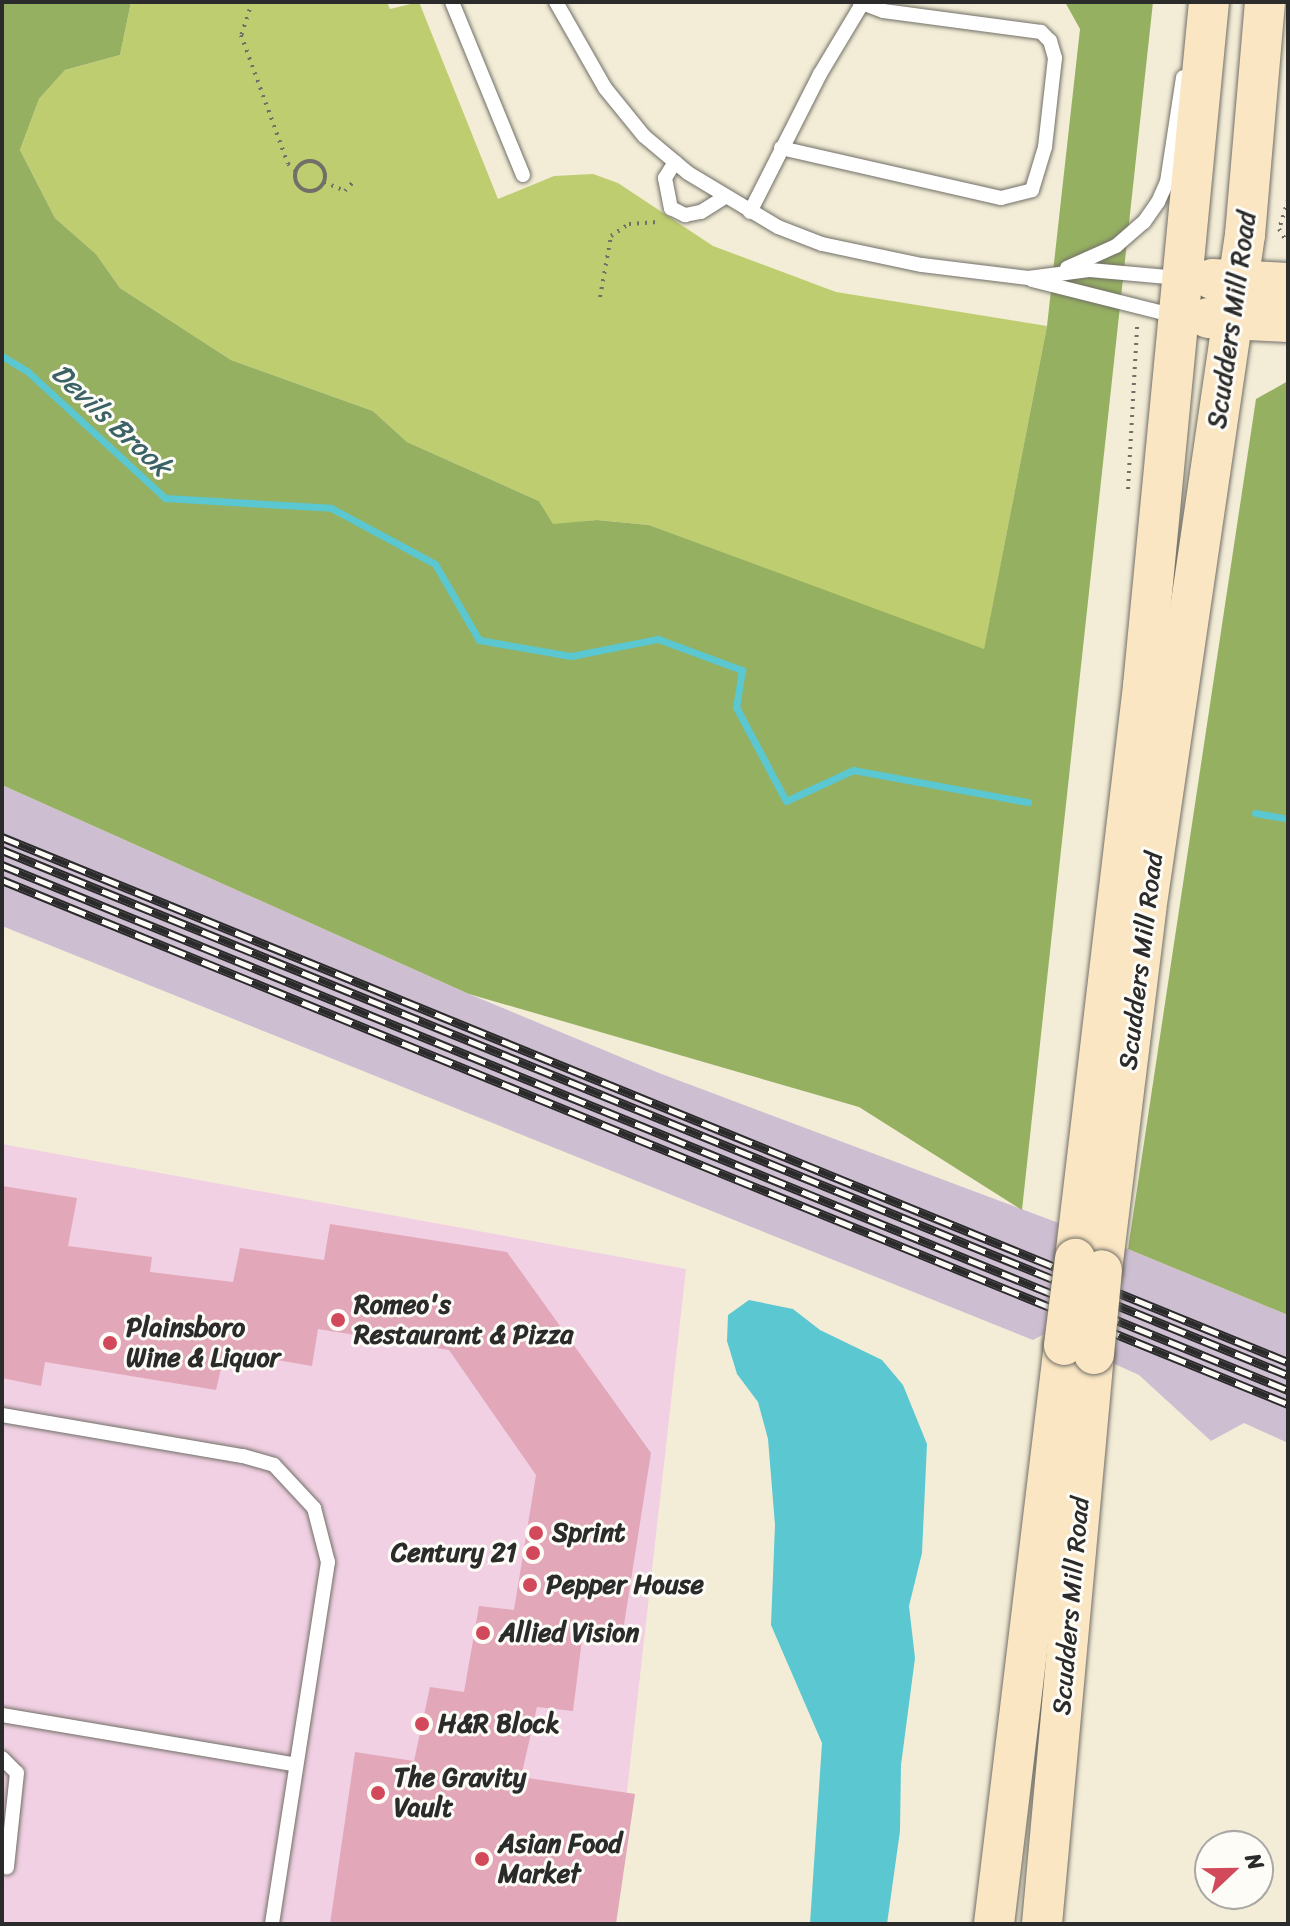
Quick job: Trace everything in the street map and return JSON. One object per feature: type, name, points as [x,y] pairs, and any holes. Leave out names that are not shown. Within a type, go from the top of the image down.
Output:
[{"type":"main road","name":"Scudders Mill Road","points":[[1089,1265],[1146,910],[1234,319],[1265,2]]},
{"type":"main road","name":"Scudders Mill Road","points":[[994,1924],[1089,1265],[1182,298],[1199,17]]},
{"type":"main road","points":[[1182,298],[1239,279],[1288,283]]},
{"type":"main road","points":[[1182,298],[1234,319],[1288,322]]},
{"type":"main road","name":"Scudders Mill Road","points":[[1042,1924],[1079,1350]]},
{"type":"lane","points":[[452,2],[523,175]]},
{"type":"lane","points":[[556,2],[605,88],[644,136],[675,162],[750,212],[822,244],[922,265],[1182,298]]},
{"type":"lane","points":[[1194,2],[1199,17]]},
{"type":"lane","points":[[750,212],[781,148],[861,3],[1041,32],[1050,41],[1055,58],[1045,147],[1032,190],[1001,198],[781,148]]},
{"type":"lane","points":[[1028,278],[1095,257],[1144,222],[1167,182],[1185,62]]},
{"type":"lane","points":[[675,162],[665,178],[671,208],[701,212],[725,197]]},
{"type":"lane","points":[[1028,278],[1090,270],[1182,298]]},
{"type":"lane","points":[[2,1415],[243,1456],[274,1465],[297,1485],[314,1508],[328,1562],[293,1764],[272,1924]]},
{"type":"lane","points":[[2,1715],[293,1764]]},
{"type":"lane","points":[[2,1758],[17,1773],[18,1796],[7,1867]]},
{"type":"path","points":[[252,2],[241,35],[288,164],[296,171],[297,183],[306,190],[324,182],[357,192]]},
{"type":"path","points":[[296,171],[304,162],[315,162],[324,169],[324,182]]},
{"type":"path","points":[[350,190],[353,182]]},
{"type":"path","points":[[1288,200],[1279,229],[1288,244]]},
{"type":"path","points":[[600,297],[611,236],[629,224],[663,221],[676,210]]},
{"type":"shaded area","points":[[2,785],[469,994],[659,1073],[1128,1249],[1288,1315],[1288,1443],[1244,1423],[1211,1441],[1139,1375],[1046,1333],[1033,1340],[2,926]]},
{"type":"shaded area","points":[[2,1144],[686,1269],[612,1924],[2,1924]]},
{"type":"green space","points":[[2,2],[131,2],[120,55],[65,70],[39,99],[20,150],[55,218],[96,254],[120,288],[231,360],[373,411],[407,442],[539,501],[553,524],[597,520],[649,525],[984,649],[1047,326],[1080,29],[1065,2],[1153,2],[1022,1210],[859,1107],[469,994],[2,785]]},
{"type":"green space","points":[[131,2],[387,2],[390,9],[419,2],[498,199],[554,176],[593,174],[618,183],[713,246],[836,292],[1047,326],[984,650],[649,525],[597,520],[553,525],[539,501],[407,442],[373,411],[231,360],[120,288],[96,254],[55,218],[20,150],[39,99],[65,70],[120,55]]},
{"type":"green space","points":[[1288,381],[1288,1315],[1128,1249],[1256,399]]},
{"type":"water","points":[[749,1300],[793,1309],[820,1330],[882,1360],[903,1385],[927,1444],[922,1553],[909,1606],[915,1658],[901,1765],[900,1831],[887,1924],[810,1924],[822,1743],[771,1625],[775,1525],[768,1439],[758,1402],[737,1374],[727,1341],[728,1315]]},
{"type":"building","points":[[2,1186],[77,1198],[68,1246],[152,1257],[150,1272],[233,1282],[240,1248],[324,1260],[330,1224],[507,1252],[651,1453],[623,1631],[584,1624],[573,1711],[537,1707],[521,1777],[635,1794],[616,1924],[330,1924],[355,1752],[414,1761],[430,1687],[464,1692],[479,1606],[514,1610],[536,1475],[449,1350],[318,1329],[312,1366],[225,1351],[216,1390],[45,1362],[41,1386],[2,1378]]},
{"type":"waterway","name":"Devils Brook","points":[[2,356],[27,371],[165,498],[331,508],[435,564],[479,640],[571,656],[658,639],[742,670],[736,707],[786,801],[853,770],[1028,802]]},
{"type":"waterway","name":"Devils Brook","points":[[1255,813],[1288,819]]},
{"type":"railway","points":[[2,837],[1288,1362]]},
{"type":"railway","points":[[2,850],[1288,1375]]},
{"type":"railway","points":[[2,865],[1288,1390]]},
{"type":"railway","points":[[2,880],[1288,1404]]},
{"type":"place","name":"Romeo's Restaurant & Pizza","points":[[338,1320]]},
{"type":"place","name":"Plainsboro Wine & Liquor","points":[[110,1343]]},
{"type":"place","name":"Sprint","points":[[536,1533]]},
{"type":"place","name":"Century 21","points":[[533,1553]]},
{"type":"place","name":"Pepper House","points":[[530,1585]]},
{"type":"place","name":"Allied Vision","points":[[483,1633]]},
{"type":"place","name":"H&R Block","points":[[422,1724]]},
{"type":"place","name":"The Gravity Vault","points":[[378,1793]]},
{"type":"place","name":"Asian Food Market","points":[[482,1859]]}]
